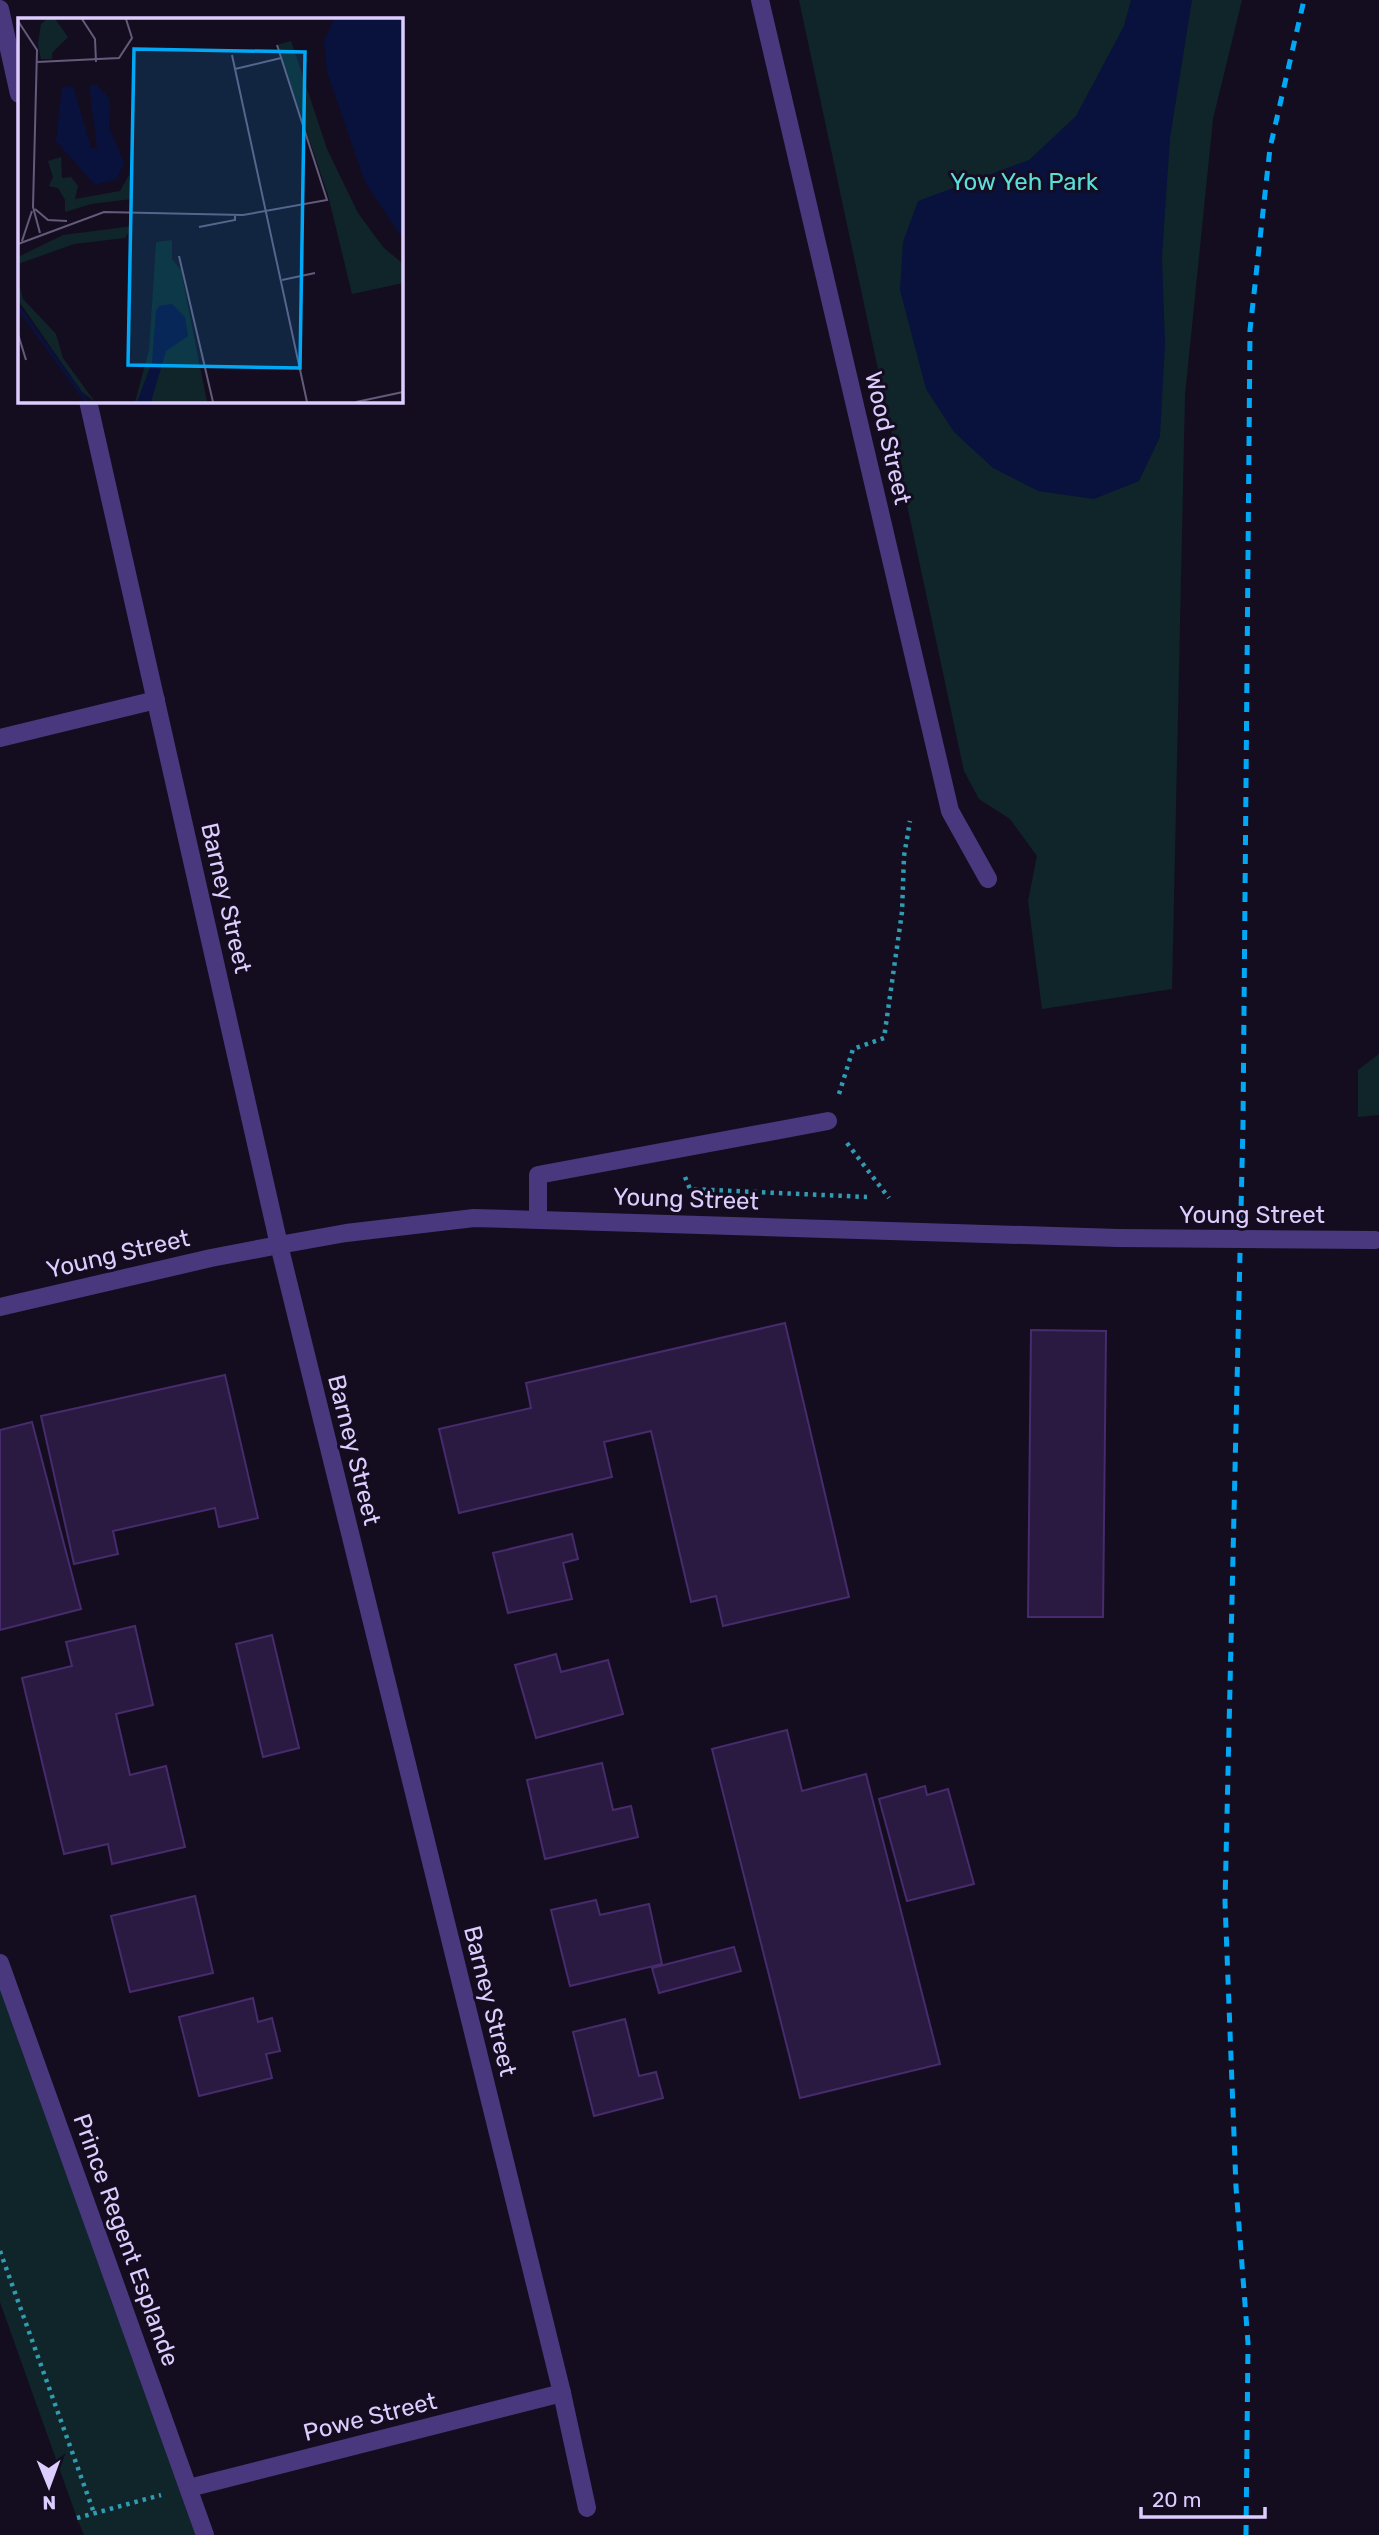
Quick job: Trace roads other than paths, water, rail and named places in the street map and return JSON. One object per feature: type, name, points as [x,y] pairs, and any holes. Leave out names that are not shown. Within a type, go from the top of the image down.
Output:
[{"type":"street","name":"Wood Street","points":[[760,0],[950,811],[988,879]]},
{"type":"street","points":[[0,9],[18,90]]},
{"type":"street","name":"Barney Street","points":[[88,402],[279,1245],[562,2393],[587,2508]]},
{"type":"street","points":[[0,738],[156,700]]},
{"type":"street","points":[[538,1219],[538,1175],[828,1121]]},
{"type":"street","name":"Young Street","points":[[0,1307],[279,1245],[346,1233],[474,1218],[1118,1238],[1377,1240]]},
{"type":"street","name":"Prince Regent Esplande","points":[[0,1963],[205,2535]]},
{"type":"street","name":"Powe Street","points":[[189,2488],[562,2393]]},
{"type":"railway","points":[[1246,2535],[1248,2343],[1236,2187],[1225,1902],[1243,1124],[1250,330],[1270,148],[1304,0]]},
{"type":"park label","name":"Yow Yeh Park","points":[[1024,182]]}]
